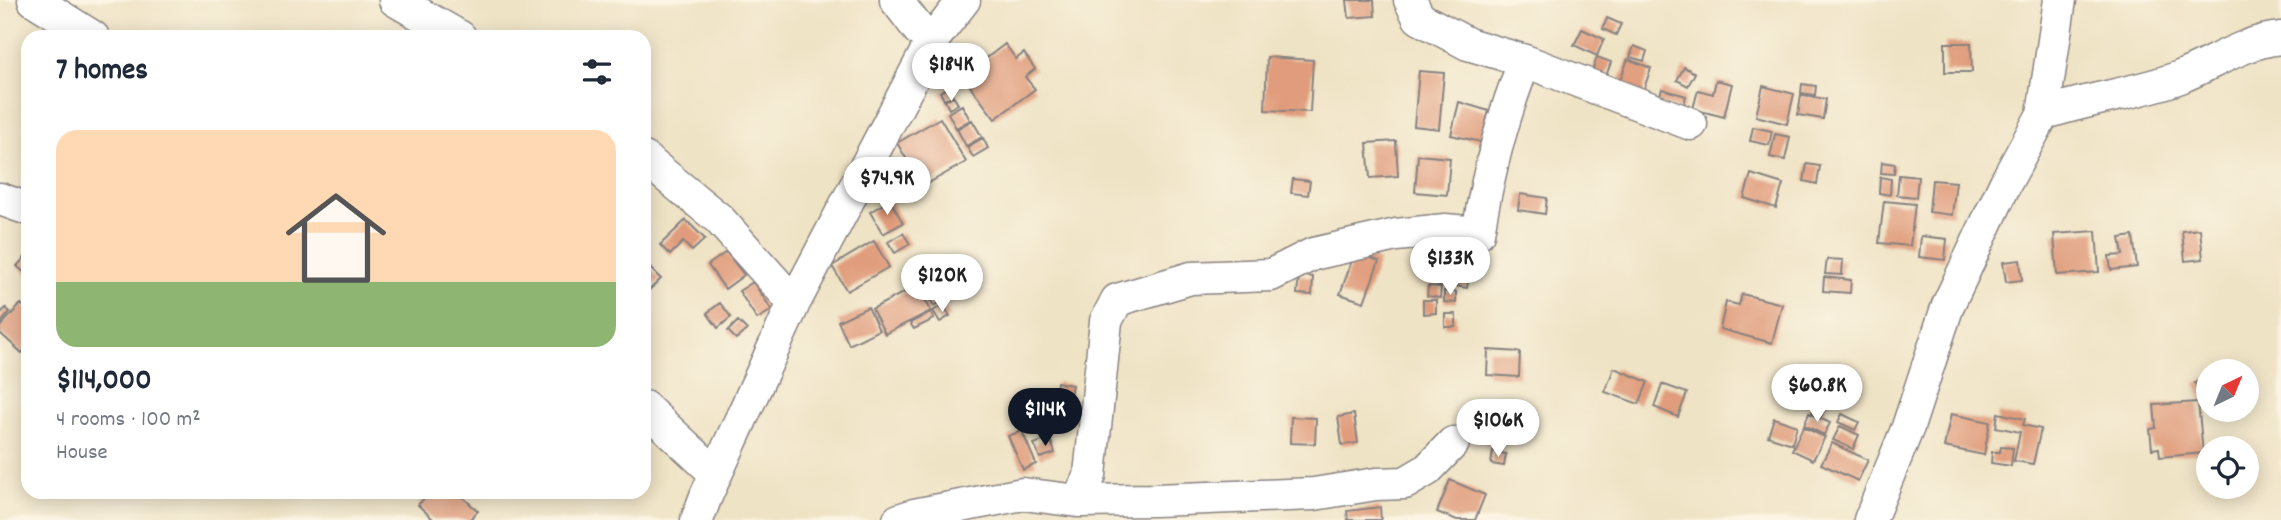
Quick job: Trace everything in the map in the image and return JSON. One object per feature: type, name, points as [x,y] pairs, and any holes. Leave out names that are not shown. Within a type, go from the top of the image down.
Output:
[{"type":"street","points":[[34,0],[82,30]]},
{"type":"street","points":[[395,0],[448,30]]},
{"type":"street","points":[[896,0],[919,30],[932,41]]},
{"type":"street","points":[[697,520],[794,303],[932,41],[964,0]]},
{"type":"street","points":[[1409,0],[1419,18],[1468,44],[1525,61],[1691,124]]},
{"type":"street","points":[[1870,520],[1908,427],[1948,305],[2006,182],[2043,114],[2060,0]]},
{"type":"street","points":[[2043,114],[2074,103],[2178,77],[2264,39],[2281,38]]},
{"type":"street","points":[[1078,501],[1090,475],[1106,321],[1117,300],[1191,278],[1271,275],[1313,254],[1396,235],[1445,230],[1478,233],[1505,110],[1525,61]]},
{"type":"street","points":[[651,164],[719,219],[794,303]]},
{"type":"street","points":[[0,198],[21,206]]},
{"type":"street","points":[[651,414],[716,474]]},
{"type":"street","points":[[900,520],[1023,494],[1078,501],[1314,495],[1376,484],[1405,483],[1427,470],[1453,443]]},
{"type":"building","points":[[1347,0],[1374,0],[1375,16],[1349,18]]},
{"type":"building","points":[[1607,18],[1621,24],[1616,35],[1603,29]]},
{"type":"building","points":[[1582,29],[1604,39],[1597,56],[1574,45]]},
{"type":"building","points":[[1945,43],[1971,43],[1972,72],[1945,72]]},
{"type":"building","points":[[1005,44],[1016,59],[1024,53],[1035,69],[1025,77],[1035,89],[995,119],[958,70],[976,57],[980,63]]},
{"type":"building","points":[[1634,46],[1647,51],[1644,61],[1630,57]]},
{"type":"building","points":[[1267,57],[1313,60],[1310,112],[1265,110]]},
{"type":"building","points":[[1597,57],[1611,62],[1605,79],[1591,75]]},
{"type":"building","points":[[1628,59],[1651,68],[1641,97],[1617,88]]},
{"type":"building","points":[[1684,67],[1695,73],[1688,86],[1677,80]]},
{"type":"building","points":[[1419,71],[1444,73],[1439,129],[1414,126]]},
{"type":"building","points":[[1716,80],[1732,84],[1724,117],[1693,109],[1698,90],[1713,94]]},
{"type":"building","points":[[1802,84],[1816,86],[1815,95],[1801,93]]},
{"type":"building","points":[[1763,86],[1794,94],[1787,124],[1756,116]]},
{"type":"building","points":[[949,87],[953,95],[944,100],[940,92]]},
{"type":"building","points":[[1662,89],[1686,96],[1683,110],[1657,103]]},
{"type":"building","points":[[1801,95],[1826,99],[1823,119],[1798,115]]},
{"type":"building","points":[[953,96],[958,104],[949,109],[945,101]]},
{"type":"building","points":[[1459,102],[1489,111],[1481,142],[1451,135]]},
{"type":"building","points":[[962,105],[970,120],[956,128],[948,113]]},
{"type":"building","points":[[940,118],[966,162],[925,185],[922,181],[914,185],[903,166],[909,163],[897,143]]},
{"type":"building","points":[[972,120],[982,137],[966,146],[957,129]]},
{"type":"building","points":[[1753,127],[1772,131],[1769,145],[1750,141]]},
{"type":"building","points":[[1775,134],[1790,137],[1785,160],[1770,157]]},
{"type":"building","points":[[983,138],[988,148],[973,157],[967,147]]},
{"type":"building","points":[[1396,141],[1398,176],[1370,178],[1367,143]]},
{"type":"building","points":[[1418,155],[1450,158],[1447,195],[1415,192]]},
{"type":"building","points":[[1882,162],[1895,164],[1894,174],[1881,173]]},
{"type":"building","points":[[1807,164],[1820,166],[1817,184],[1804,181]]},
{"type":"building","points":[[1751,174],[1783,184],[1776,208],[1744,198]]},
{"type":"building","points":[[1899,175],[1918,177],[1916,197],[1897,195]]},
{"type":"building","points":[[1880,177],[1891,179],[1890,195],[1879,193]]},
{"type":"building","points":[[1293,179],[1310,181],[1308,195],[1291,193]]},
{"type":"building","points":[[1932,180],[1956,182],[1952,215],[1929,212]]},
{"type":"building","points":[[1520,194],[1547,198],[1545,214],[1518,210]]},
{"type":"building","points":[[890,200],[903,223],[883,234],[870,212]]},
{"type":"building","points":[[1884,201],[1915,204],[1910,246],[1879,243]]},
{"type":"building","points":[[686,220],[705,239],[692,251],[683,242],[670,255],[660,245]]},
{"type":"building","points":[[2200,229],[2203,259],[2185,261],[2182,231]]},
{"type":"building","points":[[2096,231],[2099,272],[2057,275],[2054,234]]},
{"type":"building","points":[[903,233],[910,244],[895,253],[888,242]]},
{"type":"building","points":[[1921,236],[1947,239],[1945,260],[1919,257]]},
{"type":"building","points":[[2133,236],[2137,267],[2111,270],[2109,256],[2123,255],[2120,238]]},
{"type":"building","points":[[874,241],[889,267],[847,291],[832,266]]},
{"type":"building","points":[[1437,246],[1473,252],[1467,288],[1430,281]]},
{"type":"building","points":[[726,252],[744,275],[725,289],[708,265]]},
{"type":"building","points":[[1355,252],[1379,261],[1364,302],[1340,294]]},
{"type":"building","points":[[1827,259],[1843,260],[1842,275],[1825,274]]},
{"type":"building","points":[[2020,260],[2022,280],[2006,282],[2003,262]]},
{"type":"building","points":[[651,269],[661,279],[651,288]]},
{"type":"building","points":[[1299,275],[1313,277],[1312,295],[1297,294]]},
{"type":"building","points":[[1824,277],[1851,280],[1850,293],[1823,291]]},
{"type":"building","points":[[930,279],[943,301],[934,306],[922,284]]},
{"type":"building","points":[[753,282],[772,310],[757,319],[739,291]]},
{"type":"building","points":[[918,285],[931,311],[885,334],[872,309]]},
{"type":"building","points":[[1428,286],[1441,287],[1440,298],[1427,296]]},
{"type":"building","points":[[1444,291],[1456,292],[1456,303],[1444,302]]},
{"type":"building","points":[[1742,294],[1782,304],[1772,343],[1720,329],[1726,302],[1739,305]]},
{"type":"building","points":[[1423,300],[1436,300],[1436,313],[1423,314]]},
{"type":"building","points":[[720,303],[731,317],[718,328],[707,313]]},
{"type":"building","points":[[21,304],[21,352],[0,333],[0,327]]},
{"type":"building","points":[[943,305],[950,316],[940,322],[933,311]]},
{"type":"building","points":[[868,307],[879,330],[849,345],[838,321]]},
{"type":"building","points":[[6,308],[10,312],[0,324],[0,314]]},
{"type":"building","points":[[931,312],[934,319],[914,329],[910,323]]},
{"type":"building","points":[[1445,314],[1456,314],[1456,327],[1445,327]]},
{"type":"building","points":[[738,321],[747,330],[736,339],[728,331]]},
{"type":"building","points":[[1488,350],[1520,352],[1519,377],[1487,375]]},
{"type":"building","points":[[1614,368],[1648,382],[1639,404],[1605,392]]},
{"type":"building","points":[[1057,382],[1072,385],[1068,406],[1054,403]]},
{"type":"building","points":[[1662,384],[1687,393],[1678,417],[1654,407]]},
{"type":"building","points":[[2196,402],[2196,422],[2200,422],[2201,436],[2196,436],[2196,454],[2160,457],[2159,448],[2152,449],[2150,429],[2156,428],[2154,405]]},
{"type":"building","points":[[1815,405],[1825,409],[1821,417],[1812,412]]},
{"type":"building","points":[[1809,413],[1830,423],[1824,435],[1804,425]]},
{"type":"building","points":[[1998,413],[2025,419],[2023,425],[2041,429],[2033,464],[2014,461],[2020,432],[1996,427]]},
{"type":"building","points":[[1354,414],[1358,443],[1342,445],[1338,417]]},
{"type":"building","points":[[1842,414],[1859,422],[1855,430],[1838,422]]},
{"type":"building","points":[[1951,414],[1990,422],[1984,455],[1944,447]]},
{"type":"building","points":[[1291,417],[1316,418],[1315,444],[1290,443]]},
{"type":"building","points":[[1774,418],[1797,426],[1792,444],[1768,436]]},
{"type":"building","points":[[1840,426],[1859,435],[1853,449],[1833,440]]},
{"type":"building","points":[[1803,427],[1825,437],[1813,460],[1792,450]]},
{"type":"building","points":[[1022,431],[1036,464],[1023,470],[1008,436]]},
{"type":"building","points":[[1050,438],[1055,453],[1040,458],[1034,444]]},
{"type":"building","points":[[1832,443],[1868,460],[1858,481],[1821,464]]},
{"type":"building","points":[[2001,447],[2013,448],[2011,466],[1991,463],[1992,452],[2000,452]]},
{"type":"building","points":[[1493,451],[1506,454],[1504,466],[1491,464]]},
{"type":"building","points":[[1450,480],[1485,495],[1475,520],[1457,520],[1437,512]]},
{"type":"building","points":[[424,499],[465,499],[478,511],[469,520],[434,520],[418,505]]},
{"type":"building","points":[[1380,507],[1381,520],[1348,520],[1347,511]]}]
